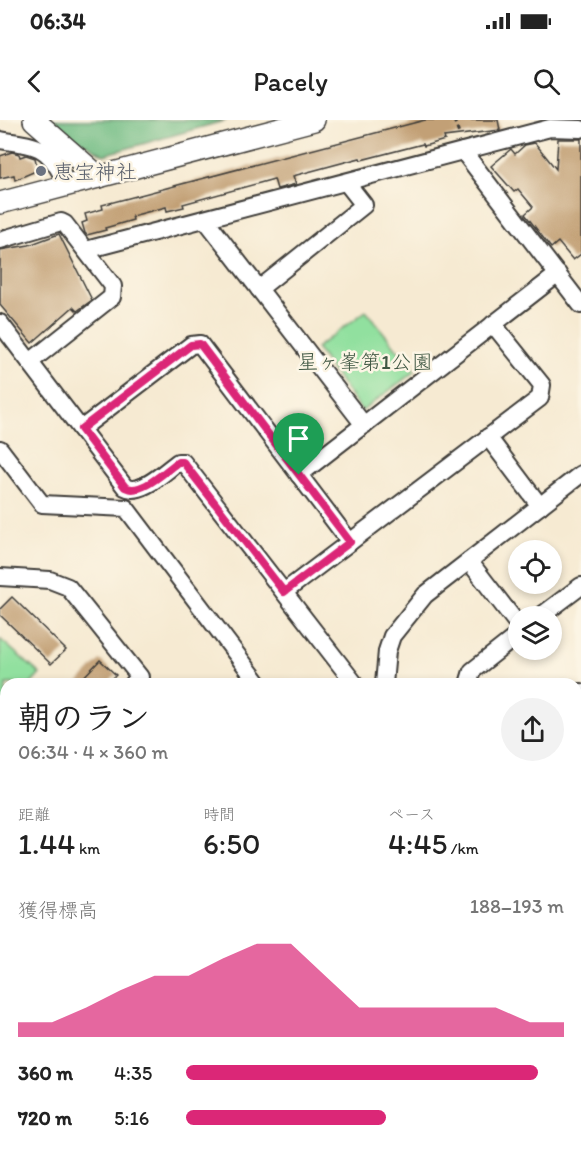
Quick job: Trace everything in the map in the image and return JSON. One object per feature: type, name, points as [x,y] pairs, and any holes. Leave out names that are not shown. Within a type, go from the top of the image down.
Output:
[{"type":"street","points":[[33,120],[99,177]]},
{"type":"street","points":[[0,203],[99,177],[257,127],[314,120]]},
{"type":"street","points":[[86,250],[550,128],[581,129]]},
{"type":"street","points":[[0,140],[44,149],[56,162],[67,185]]},
{"type":"street","points":[[464,151],[581,305]]},
{"type":"street","points":[[259,289],[364,205],[346,182]]},
{"type":"street","points":[[205,219],[364,425]]},
{"type":"street","points":[[0,240],[61,222],[113,286],[112,297],[30,362]]},
{"type":"street","points":[[299,475],[558,274]]},
{"type":"street","points":[[0,323],[125,487],[130,490],[141,488],[178,462],[183,462],[349,678]]},
{"type":"street","points":[[284,592],[540,398],[542,385],[493,324]]},
{"type":"street","points":[[81,429],[191,345],[200,344],[350,542]]},
{"type":"street","points":[[488,437],[540,506]]},
{"type":"street","points":[[0,449],[42,504],[126,508],[254,678]]},
{"type":"street","points":[[385,678],[387,651],[392,636],[424,595],[581,474]]},
{"type":"street","points":[[469,561],[508,612]]},
{"type":"street","points":[[0,577],[50,580],[68,587],[139,678]]},
{"type":"street","points":[[554,606],[581,586]]},
{"type":"street","points":[[470,678],[472,671],[508,643]]},
{"type":"green space","points":[[44,120],[227,120],[104,155]]},
{"type":"green space","name":"星ヶ峯第1公園","points":[[366,311],[415,371],[362,411],[316,348]]},
{"type":"green space","points":[[0,639],[40,674],[36,678],[0,678]]},
{"type":"building","points":[[425,120],[498,120],[500,130],[444,137],[445,140],[424,146],[423,144],[361,160],[360,158],[293,176],[296,184],[277,189],[274,179],[183,204],[184,207],[167,211],[166,207],[132,216],[133,220],[105,228],[106,230],[87,235],[85,233],[82,223],[87,221],[85,214],[103,209],[102,205]]},
{"type":"building","points":[[558,139],[581,139],[581,254],[573,260],[558,242],[551,248],[525,214],[533,207],[518,189],[514,192],[491,166],[511,149],[515,154],[525,145],[535,143],[556,169]]},
{"type":"building","points":[[12,152],[19,154],[20,157],[26,155],[35,158],[38,170],[15,180],[14,175],[0,178],[0,156]]},
{"type":"building","points":[[59,234],[92,300],[77,311],[73,307],[32,343],[0,305],[0,250],[29,245]]},
{"type":"building","points":[[12,597],[66,650],[51,664],[0,615],[0,609]]},
{"type":"building","points":[[100,660],[116,675],[113,678],[83,678]]},
{"type":"place","name":"恵宝神社","points":[[41,171]]},
{"type":"route","points":[[200,344],[299,475],[350,542],[284,592],[183,462],[178,462],[141,488],[130,490],[125,487],[81,429],[191,345],[200,344]]}]
